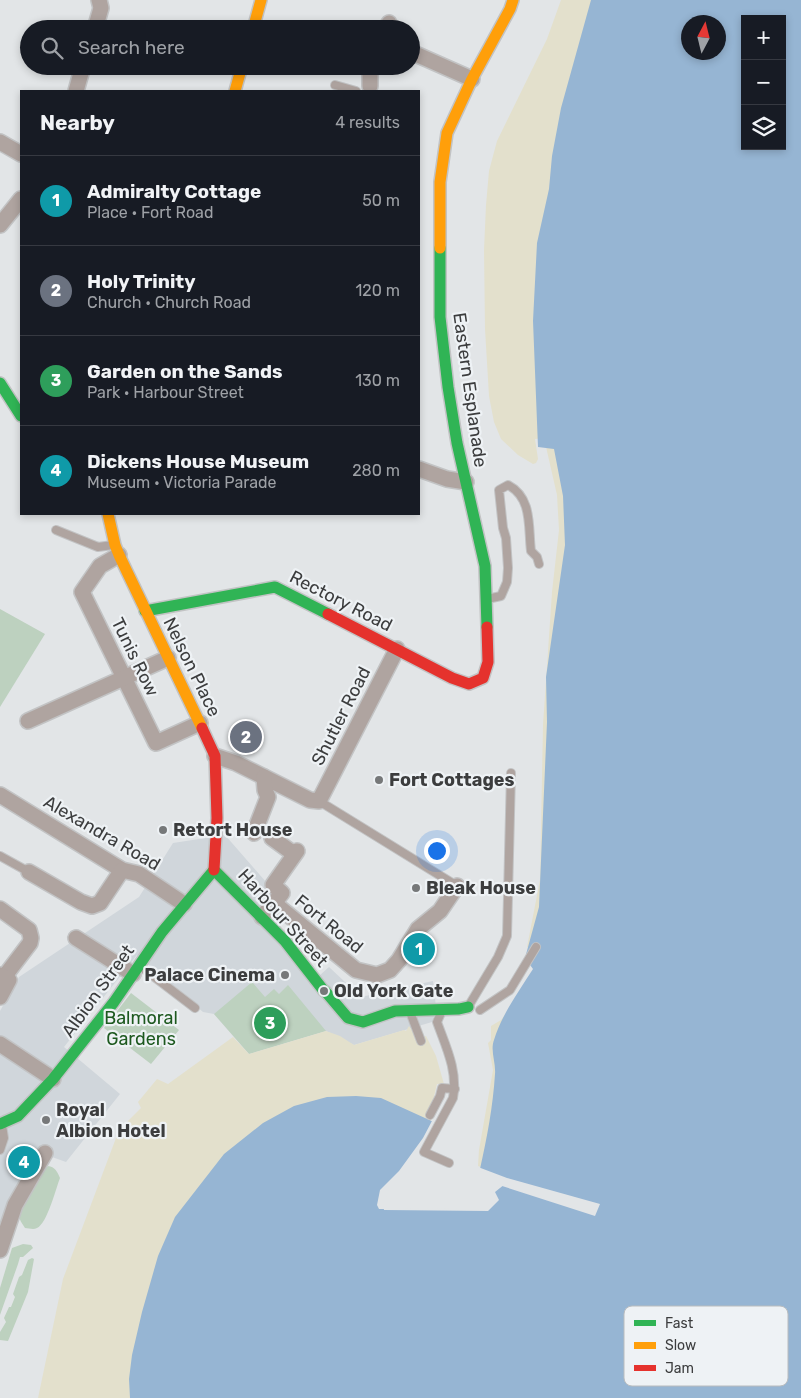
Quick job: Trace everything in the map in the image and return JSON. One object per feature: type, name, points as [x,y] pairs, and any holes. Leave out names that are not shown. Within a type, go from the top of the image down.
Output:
[{"type":"street","points":[[98,20],[101,8],[99,0]]},
{"type":"street","points":[[255,20],[261,0]]},
{"type":"street","name":"Eastern Esplanade","points":[[483,678],[488,662],[485,566],[466,482],[448,387],[440,317],[440,182],[447,133],[472,79],[513,0]]},
{"type":"street","points":[[420,56],[472,79]]},
{"type":"street","points":[[76,90],[80,75]]},
{"type":"street","points":[[235,90],[239,75]]},
{"type":"street","points":[[370,75],[371,88]]},
{"type":"street","points":[[0,142],[20,153]]},
{"type":"street","points":[[0,225],[20,200]]},
{"type":"street","points":[[0,383],[20,412]]},
{"type":"street","points":[[420,469],[447,479],[466,482]]},
{"type":"street","name":"Nelson Place","points":[[108,515],[117,550],[215,756],[217,818],[214,870]]},
{"type":"street","name":"Tunis Row","points":[[117,550],[100,566],[82,592],[156,743],[200,723]]},
{"type":"street","name":"Rectory Road","points":[[145,611],[275,587],[452,678],[470,684],[483,678]]},
{"type":"street","name":"Shutler Road","points":[[319,801],[397,649]]},
{"type":"street","points":[[28,721],[168,658]]},
{"type":"street","points":[[215,756],[236,763],[310,800],[319,801]]},
{"type":"street","points":[[254,833],[268,796],[265,790],[264,777]]},
{"type":"street","name":"Alexandra Road","points":[[0,795],[122,870],[139,874],[184,904]]},
{"type":"street","points":[[272,838],[296,852],[274,885],[282,893],[274,903]]},
{"type":"street","points":[[29,872],[81,902],[92,906],[100,903],[122,870]]},
{"type":"street","name":"Albion Street","points":[[1,1124],[18,1116],[53,1079],[114,1002],[184,904],[214,870]]},
{"type":"street","name":"Harbour Street","points":[[214,870],[285,941],[348,1018],[363,1022],[395,1011],[474,1008]]},
{"type":"street","name":"Fort Road","points":[[262,917],[274,903],[356,970],[377,975],[390,970],[399,960],[418,929],[440,911],[457,886]]},
{"type":"street","points":[[0,909],[30,930],[31,938],[30,943],[2,976],[9,980],[0,997]]},
{"type":"street","points":[[76,938],[136,969]]},
{"type":"street","points":[[0,1044],[53,1079]]},
{"type":"street","points":[[1,1241],[15,1205],[44,1153]]},
{"type":"lane","points":[[335,85],[352,90]]},
{"type":"lane","points":[[487,599],[501,596],[507,582],[506,538],[503,528],[499,490],[508,485],[517,491],[525,504],[530,525],[531,551],[537,557],[539,564]]},
{"type":"lane","points":[[56,530],[98,547],[117,550]]},
{"type":"lane","points":[[474,1008],[507,936],[512,773]]},
{"type":"lane","points":[[319,801],[457,886]]},
{"type":"lane","points":[[0,856],[29,872]]},
{"type":"lane","points":[[474,1008],[510,990],[536,946]]},
{"type":"lane","points":[[136,969],[195,1008]]},
{"type":"lane","points":[[409,1010],[421,1041]]},
{"type":"lane","points":[[442,1010],[437,1022],[454,1069],[455,1089],[453,1098],[424,1152],[450,1163]]},
{"type":"lane","points":[[430,1115],[442,1088],[455,1089]]},
{"type":"lane","points":[[0,1150],[4,1138],[1,1124]]},
{"type":"shaded area","points":[[225,835],[274,891],[253,918],[319,976],[329,967],[361,997],[433,981],[436,1007],[432,1022],[354,1045],[326,1031],[249,1054],[214,1014],[203,1012],[137,955],[64,1047],[120,1094],[66,1162],[38,1152],[0,1231],[0,1011],[19,977],[139,897],[173,843]]},
{"type":"green space","points":[[0,609],[45,634],[0,707]]},
{"type":"green space","points":[[252,982],[265,997],[274,989],[279,994],[288,985],[326,1031],[249,1054],[214,1014]]},
{"type":"green space","name":"Balmoral Gardens","points":[[131,993],[179,1030],[151,1064],[104,1028]]},
{"type":"green space","points":[[48,1166],[56,1170],[60,1178],[51,1205],[41,1225],[36,1229],[25,1228],[20,1218],[20,1210],[36,1182]]},
{"type":"green space","points":[[23,1244],[31,1245],[33,1248],[23,1257],[20,1257],[0,1315],[0,1288],[12,1248]]},
{"type":"green space","points":[[34,1259],[28,1292],[8,1341],[0,1340],[0,1332],[6,1322],[4,1318],[15,1297],[13,1294],[19,1277],[22,1275],[28,1260]]},
{"type":"sand","points":[[561,0],[608,0],[595,582],[540,955],[527,947],[540,880],[543,725],[552,592],[559,530],[557,495],[544,438],[535,439],[538,459],[533,464],[518,455],[501,439],[494,422],[489,396],[485,329],[484,250],[486,205],[489,171],[497,141],[547,39]]},
{"type":"sand","points":[[540,955],[507,1178],[478,1166],[493,1070],[488,1043],[491,1040],[491,1026],[501,1020],[531,980]]},
{"type":"sand","points":[[409,1026],[415,1040],[426,1036],[436,1056],[444,1084],[437,1084],[432,1105],[439,1108],[418,1140],[227,1398],[38,1398],[63,1279],[119,1130],[141,1108],[138,1102],[157,1079],[168,1084],[233,1037],[249,1054],[326,1031],[340,1036],[354,1045],[406,1031]]},
{"type":"water","points":[[591,0],[801,0],[801,1398],[130,1398],[129,1379],[132,1355],[142,1312],[158,1256],[175,1217],[224,1154],[263,1123],[294,1106],[327,1097],[356,1096],[381,1098],[436,1123],[407,1164],[387,1186],[383,1203],[384,1210],[488,1211],[499,1200],[495,1192],[510,1180],[480,1169],[494,1086],[493,1044],[497,1030],[506,1012],[533,969],[525,958],[539,907],[547,722],[546,677],[565,545],[563,496],[554,449],[538,447],[533,321],[537,243],[549,189],[552,156],[561,108]]},
{"type":"pier","points":[[433,1119],[438,1121],[438,1124],[417,1151],[409,1165],[389,1188],[386,1197],[386,1208],[459,1209],[379,1209],[377,1205],[380,1190],[399,1171],[423,1138]]},
{"type":"pier","points":[[478,1167],[507,1178],[600,1204],[595,1216],[499,1185],[505,1180],[479,1171]]},
{"type":"traffic: fast","points":[[440,248],[440,317],[448,387],[457,443],[485,566],[487,627]]},
{"type":"traffic: fast","points":[[0,383],[20,414]]},
{"type":"traffic: fast","points":[[145,611],[275,587],[328,614]]},
{"type":"traffic: fast","points":[[214,870],[285,941],[324,991]]},
{"type":"traffic: fast","points":[[0,1124],[18,1116],[53,1079],[114,1002],[162,932],[214,870]]},
{"type":"traffic: fast","points":[[325,991],[348,1018],[363,1022],[395,1011],[459,1009],[468,1007]]},
{"type":"traffic: slow","points":[[255,20],[261,0]]},
{"type":"traffic: slow","points":[[440,248],[440,182],[447,133],[472,79],[513,0]]},
{"type":"traffic: slow","points":[[235,90],[239,75]]},
{"type":"traffic: slow","points":[[108,515],[119,555],[202,728]]},
{"type":"traffic: jam","points":[[328,614],[452,678],[469,684],[483,678],[488,662],[487,627]]},
{"type":"traffic: jam","points":[[202,728],[215,756],[217,818],[214,870]]},
{"type":"place","name":"Holy Trinity","points":[[246,737]]},
{"type":"place","name":"Fort Cottages","points":[[379,780]]},
{"type":"place","name":"Retort House","points":[[163,830]]},
{"type":"place","name":"Bleak House","points":[[416,888]]},
{"type":"place","name":"Admiralty Cottage","points":[[419,949]]},
{"type":"place","name":"Palace Cinema","points":[[285,975]]},
{"type":"place","name":"Old York Gate","points":[[324,991]]},
{"type":"place","name":"Garden on the Sands","points":[[270,1023]]},
{"type":"place","name":"Royal Albion Hotel","points":[[46,1120]]},
{"type":"place","name":"Dickens House Museum","points":[[24,1162]]}]
